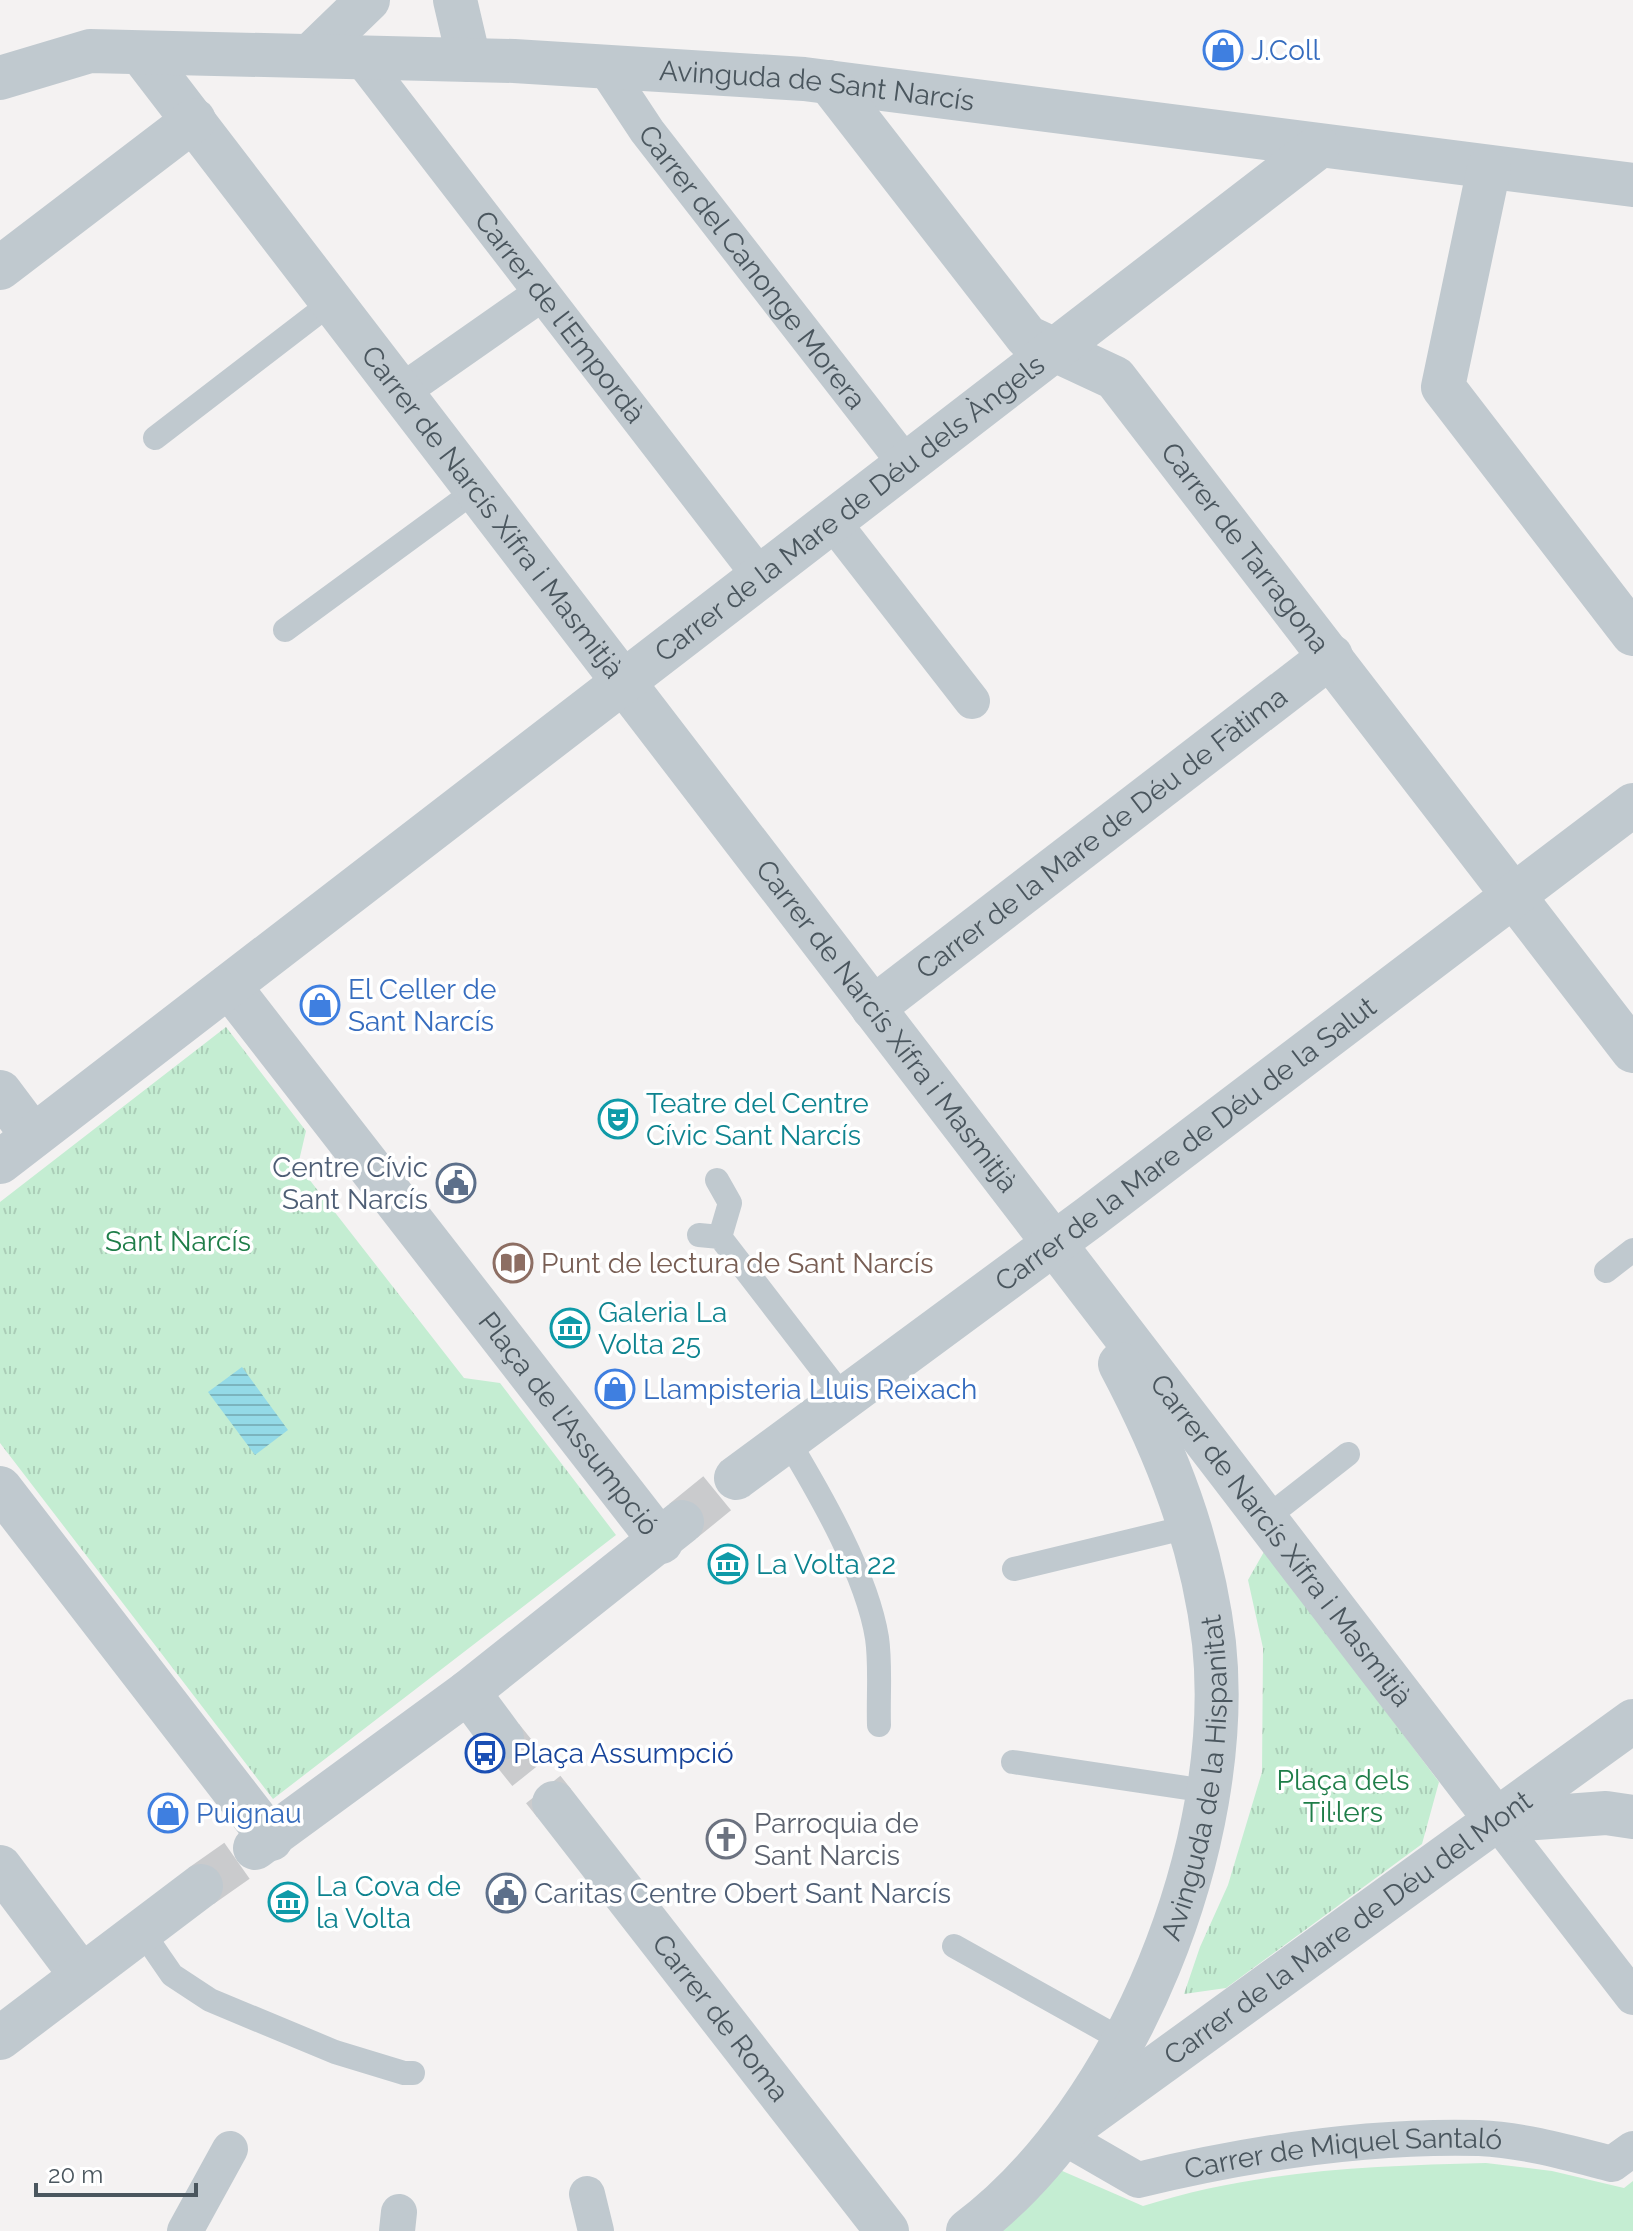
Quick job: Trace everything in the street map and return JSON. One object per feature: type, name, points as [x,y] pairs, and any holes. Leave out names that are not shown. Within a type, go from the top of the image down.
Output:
[{"type":"street","points":[[310,56],[368,0]]},
{"type":"street","points":[[455,0],[469,60]]},
{"type":"street","name":"Avinguda de Sant Narcís","points":[[0,78],[90,51],[604,66],[829,82],[1489,168],[1625,193]]},
{"type":"street","name":"Carrer de Narcís Xifra i Masmitjà","points":[[141,53],[1633,1997]]},
{"type":"street","name":"Carrer de l'Empordà","points":[[360,57],[760,576]]},
{"type":"street","name":"Carrer del Canonge Morera","points":[[604,66],[647,131],[906,464]]},
{"type":"street","name":"Carrer de Tarragona","points":[[829,82],[1027,337],[1115,378],[1633,1051]]},
{"type":"street","points":[[0,268],[194,120]]},
{"type":"street","name":"Carrer de la Mare de Déu dels Àngels","points":[[229,986],[1318,147]]},
{"type":"street","points":[[1489,168],[1443,387],[1633,634]]},
{"type":"street","points":[[401,392],[541,294]]},
{"type":"street","points":[[832,521],[972,701]]},
{"type":"street","name":"Carrer de la Mare de Déu de Fàtima","points":[[873,1008],[1331,656]]},
{"type":"street","name":"Carrer de la Mare de Déu de la Salut","points":[[736,1478],[1633,805]]},
{"type":"street","points":[[0,1092],[17,1149],[229,986]]},
{"type":"street","name":"Plaça de l'Assumpció","points":[[0,1488],[263,1844],[468,1692],[672,1532],[229,986]]},
{"type":"street","name":"Avinguda de la Hispanitat","points":[[968,2231],[1047,2154],[1076,2118],[1138,2018],[1172,1934],[1207,1791],[1214,1722],[1214,1646],[1192,1526],[1158,1436],[1053,1242]]},
{"type":"street","points":[[468,1692],[502,1738]]},
{"type":"street","name":"Carrer de la Mare de Déu del Mont","points":[[1060,2135],[1633,1721]]},
{"type":"street","name":"Carrer de Roma","points":[[554,1803],[887,2231]]},
{"type":"street","points":[[1497,1821],[1606,1813],[1633,1817]]},
{"type":"street","points":[[0,1867],[81,1975]]},
{"type":"street","points":[[0,2038],[201,1886]]},
{"type":"street","name":"Carrer de Miquel Santaló","points":[[1060,2135],[1138,2180],[1258,2153],[1338,2144],[1481,2138],[1549,2148],[1612,2164],[1633,2149]]},
{"type":"street","points":[[185,2231],[230,2149]]},
{"type":"street","points":[[587,2194],[596,2231]]},
{"type":"lane","points":[[155,438],[332,302]]},
{"type":"lane","points":[[285,630],[476,490]]},
{"type":"lane","points":[[717,1180],[730,1203],[710,1236],[844,1398]]},
{"type":"lane","points":[[1606,1271],[1633,1250]]},
{"type":"lane","points":[[787,1439],[825,1502],[856,1574],[877,1637],[879,1725]]},
{"type":"lane","points":[[1265,1519],[1348,1454]]},
{"type":"lane","points":[[1014,1569],[1192,1526]]},
{"type":"lane","points":[[1013,1762],[1207,1791]]},
{"type":"lane","points":[[141,1930],[172,1975],[210,2000],[335,2052],[413,2073]]},
{"type":"lane","points":[[954,1946],[1124,2041]]},
{"type":"green space","name":"Sant Narcís","points":[[226,1027],[306,1131],[298,1165],[464,1378],[500,1383],[616,1535],[273,1799],[0,1443],[0,1202]]},
{"type":"green space","name":"Plaça dels Til·lers","points":[[1265,1550],[1439,1782],[1422,1844],[1226,1988],[1184,1994],[1200,1947],[1228,1885],[1262,1772],[1263,1648],[1248,1580]]},
{"type":"green space","points":[[1486,2163],[1552,2171],[1624,2188],[1633,2181],[1633,2231],[997,2231],[1060,2170],[1143,2206],[1185,2194],[1271,2177],[1356,2168]]},
{"type":"water","points":[[242,1367],[288,1430],[255,1455],[208,1392]]},
{"type":"tunnel","points":[[683,1521],[736,1478]]},
{"type":"tunnel","points":[[502,1738],[554,1803]]},
{"type":"tunnel","points":[[201,1886],[255,1848]]},
{"type":"place","name":"J.Coll","points":[[1223,50]]},
{"type":"place","name":"El Celler de Sant Narcís","points":[[320,1005]]},
{"type":"place","name":"Teatre del Centre Cívic Sant Narcís","points":[[618,1119]]},
{"type":"place","name":"Centre Cívic Sant Narcís","points":[[456,1183]]},
{"type":"place","name":"Punt de lectura de Sant Narcís","points":[[513,1263]]},
{"type":"place","name":"Galeria La Volta 25","points":[[570,1328]]},
{"type":"place","name":"Llampisteria Lluis Reixach","points":[[615,1389]]},
{"type":"place","name":"La Volta 22","points":[[728,1564]]},
{"type":"place","name":"Plaça Assumpció","points":[[485,1753]]},
{"type":"place","name":"Puignau","points":[[168,1813]]},
{"type":"place","name":"Parroquia de Sant Narcis","points":[[726,1839]]},
{"type":"place","name":"Caritas Centre Obert Sant Narcís","points":[[506,1893]]},
{"type":"place","name":"La Cova de la Volta","points":[[288,1902]]}]
